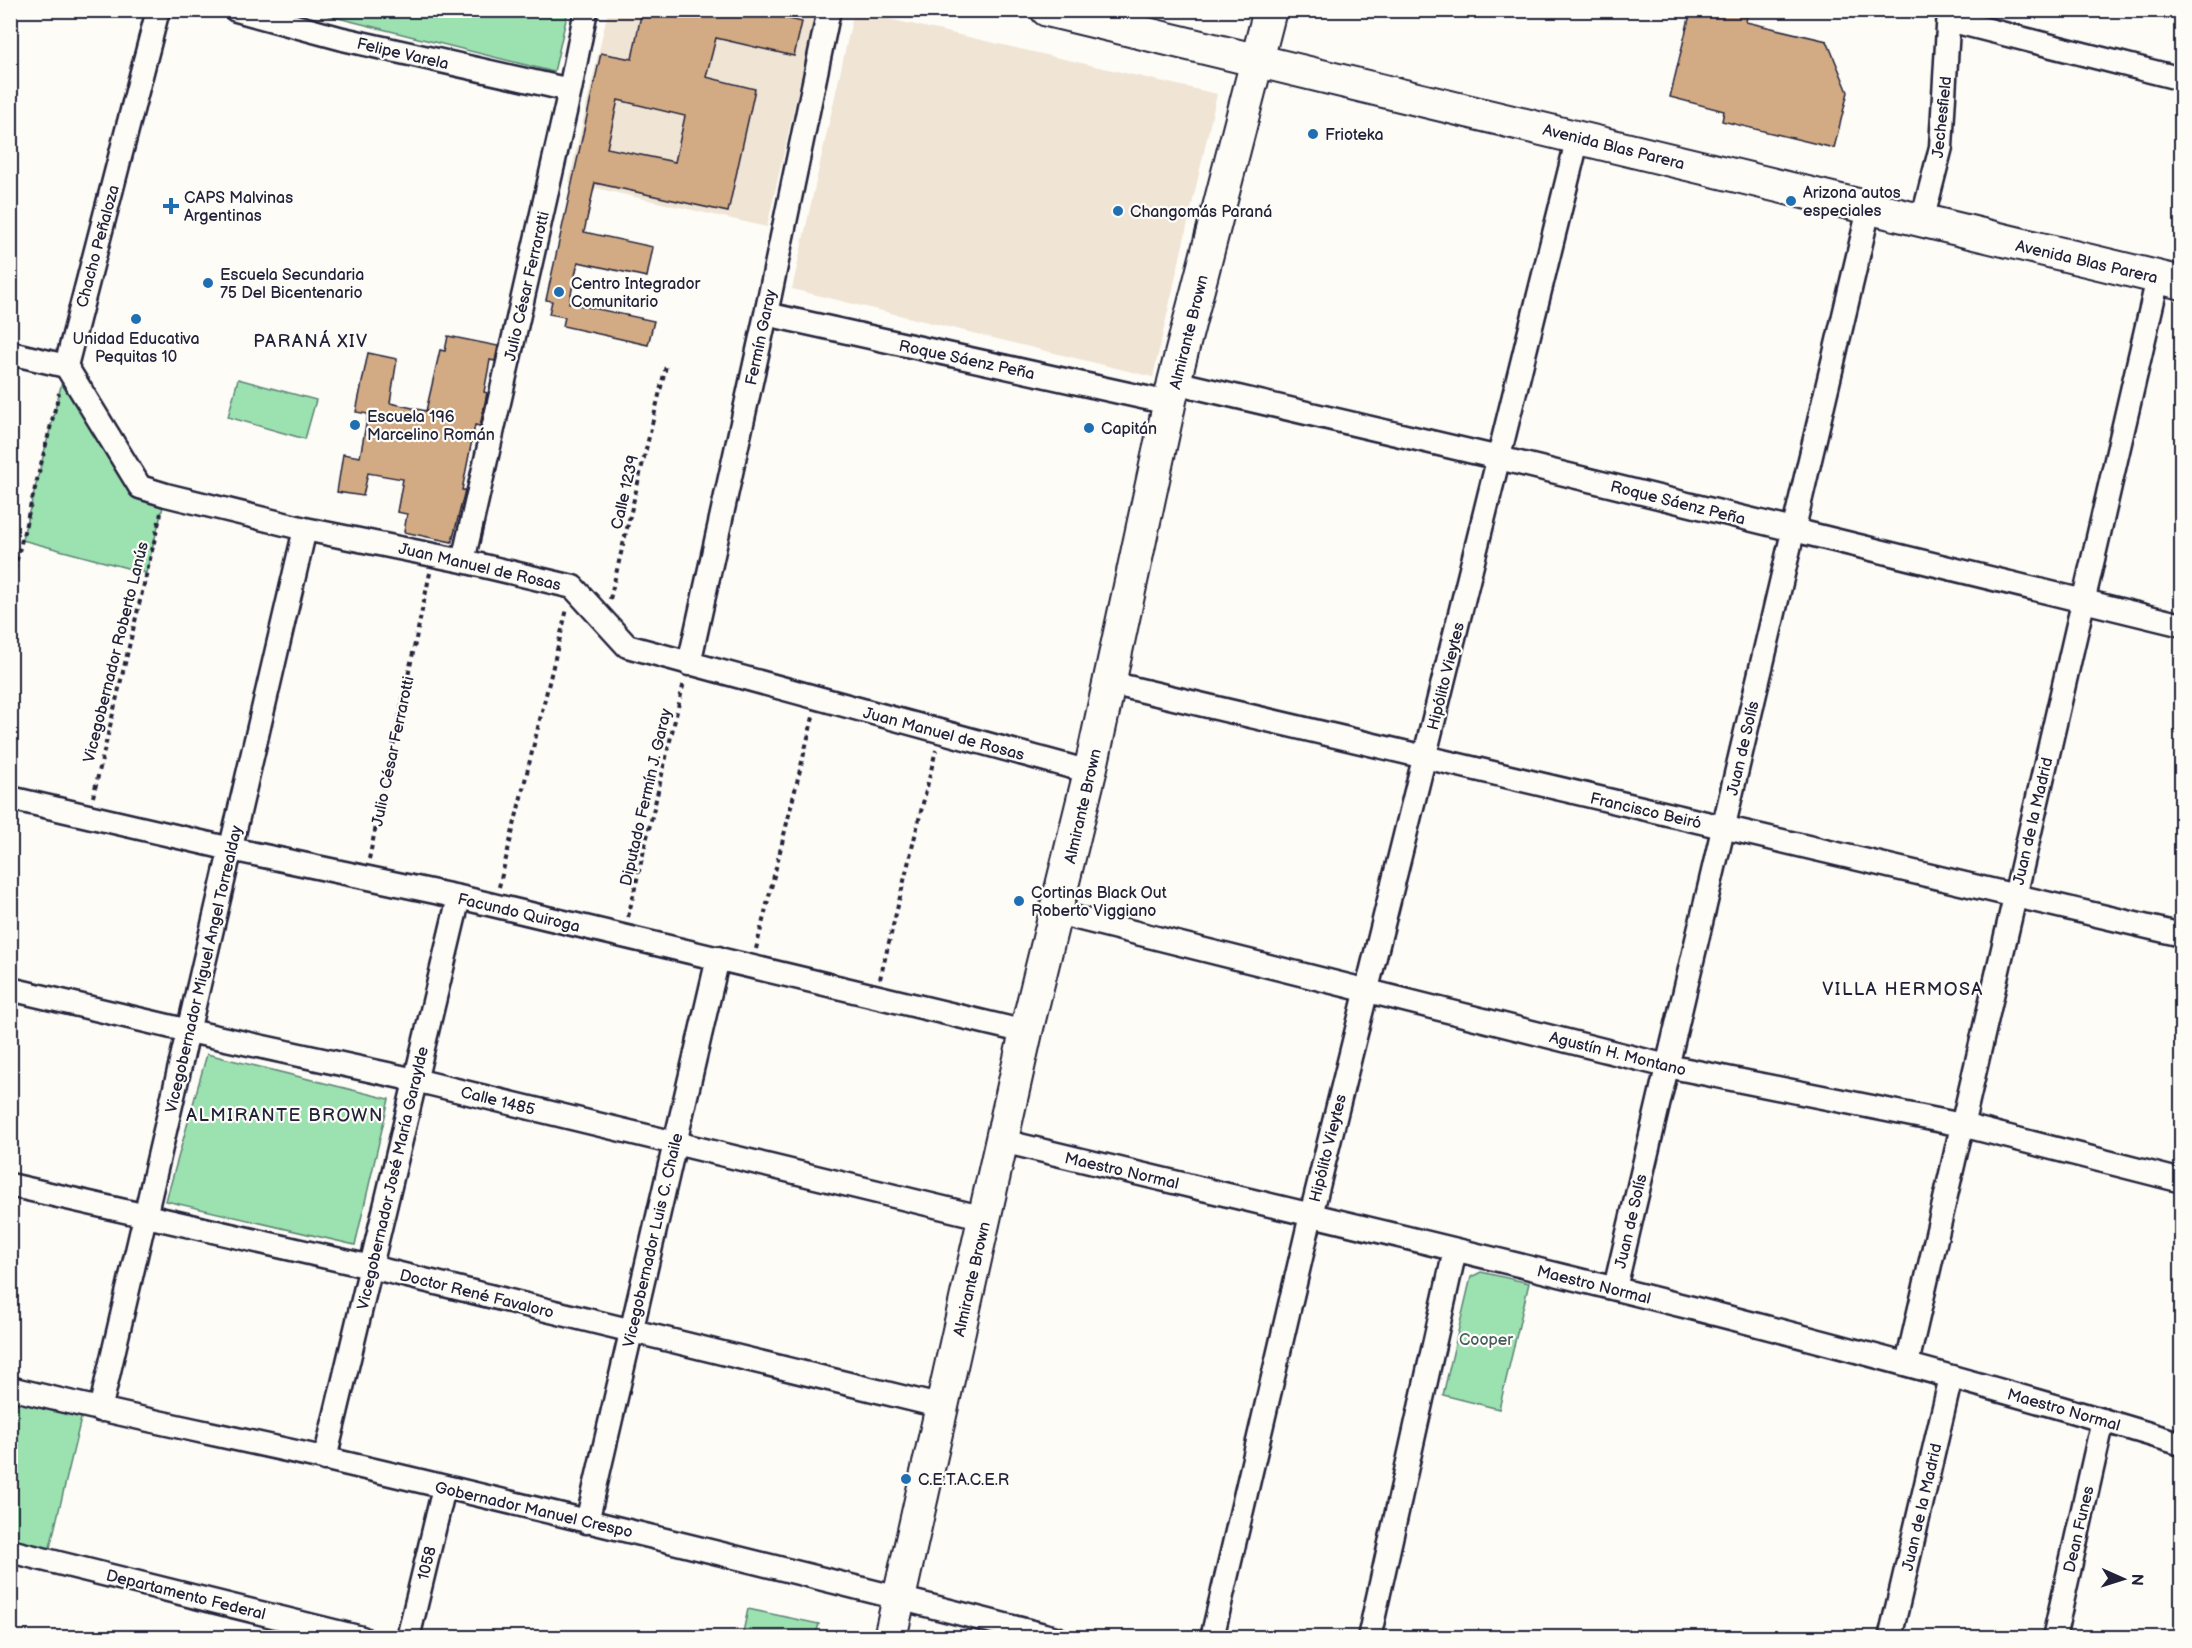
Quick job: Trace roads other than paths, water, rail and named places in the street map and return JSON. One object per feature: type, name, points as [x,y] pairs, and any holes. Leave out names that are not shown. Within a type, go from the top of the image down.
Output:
[{"type":"main road","name":"Avenida Blas Parera","points":[[1047,10],[2170,280]]},
{"type":"main road","name":"Almirante Brown","points":[[890,1638],[1026,1032],[1090,772],[1172,392],[1270,10]]},
{"type":"street","name":"Chacho Peñaloza","points":[[66,366],[158,10]]},
{"type":"street","name":"Felipe Varela","points":[[237,10],[343,39],[570,90]]},
{"type":"street","name":"Julio César Ferrarotti","points":[[463,561],[570,90],[586,10]]},
{"type":"street","name":"Fermín Garay","points":[[689,664],[766,314],[829,10]]},
{"type":"street","points":[[1949,15],[2181,79]]},
{"type":"street","name":"Jechesfield","points":[[1922,221],[1941,147],[1949,15]]},
{"type":"street","name":"Hipólito Vieytes","points":[[1212,1638],[1311,1215],[1578,137]]},
{"type":"street","name":"Juan de Solís","points":[[1615,1288],[1869,208]]},
{"type":"street","name":"Juan de la Madrid","points":[[1906,1364],[2084,601],[2170,280]]},
{"type":"street","name":"Roque Sáenz Peña","points":[[766,314],[1499,458],[2181,624]]},
{"type":"street","points":[[10,353],[66,366]]},
{"type":"street","name":"Juan Manuel de Rosas","points":[[66,366],[140,487],[305,529],[463,561],[573,587],[627,646],[1090,772]]},
{"type":"street","name":"Vicegobernador Miguel Angel Torrealday","points":[[100,1410],[305,529]]},
{"type":"street","name":"Francisco Beiró","points":[[1110,683],[2181,935]]},
{"type":"street","name":"Facundo Quiroga","points":[[10,798],[231,849],[459,897],[1026,1032]]},
{"type":"street","name":"Vicegobernador José María Garaylde","points":[[325,1459],[459,897]]},
{"type":"street","name":"Agustín H. Montano","points":[[1057,913],[1667,1066],[1962,1125],[2181,1181]]},
{"type":"street","name":"Vicegobernador Luis C. Chaile","points":[[587,1522],[718,958]]},
{"type":"street","name":"Calle 1485","points":[[10,989],[189,1031],[416,1080],[985,1218]]},
{"type":"street","name":"Maestro Normal","points":[[1002,1141],[1615,1288],[1906,1364],[2181,1444]]},
{"type":"street","name":"Doctor René Favaloro","points":[[10,1185],[371,1267],[942,1407]]},
{"type":"street","points":[[1369,1638],[1455,1250]]},
{"type":"street","name":"Juan de la Madrid","points":[[1890,1638],[1951,1377]]},
{"type":"street","name":"Gobernador Manuel Crespo","points":[[10,1388],[325,1459],[1056,1638]]},
{"type":"street","name":"Dean Funes","points":[[2054,1638],[2103,1420]]},
{"type":"street","name":"1058","points":[[408,1638],[444,1488]]},
{"type":"street","name":"Departamento Federal","points":[[10,1551],[362,1638]]},
{"type":"place","name":"Frioteka","points":[[1313,134]]},
{"type":"place","name":"Arizona autos especiales","points":[[1791,201]]},
{"type":"place","name":"CAPS Malvinas Argentinas","points":[[171,206]]},
{"type":"place","name":"Changomás Paraná","points":[[1118,211]]},
{"type":"place","name":"Escuela Secundaria 75 Del Bicentenario","points":[[208,283]]},
{"type":"place","name":"Centro Integrador Comunitario","points":[[559,292]]},
{"type":"place","name":"Unidad Educativa Pequitas 10","points":[[136,319]]},
{"type":"place","name":"Escuela 196 Marcelino Román","points":[[355,425]]},
{"type":"place","name":"Capitán","points":[[1089,428]]},
{"type":"place","name":"Cortinas Black Out Roberto Viggiano","points":[[1019,901]]},
{"type":"place","name":"C.E.T.A.C.E.R","points":[[906,1479]]},
{"type":"district","name":"PARANÁ XIV","points":[[311,341]]},
{"type":"district","name":"VILLA HERMOSA","points":[[1903,989]]},
{"type":"district","name":"ALMIRANTE BROWN","points":[[285,1115]]},
{"type":"park label","name":"Cooper","points":[[1486,1339]]}]
